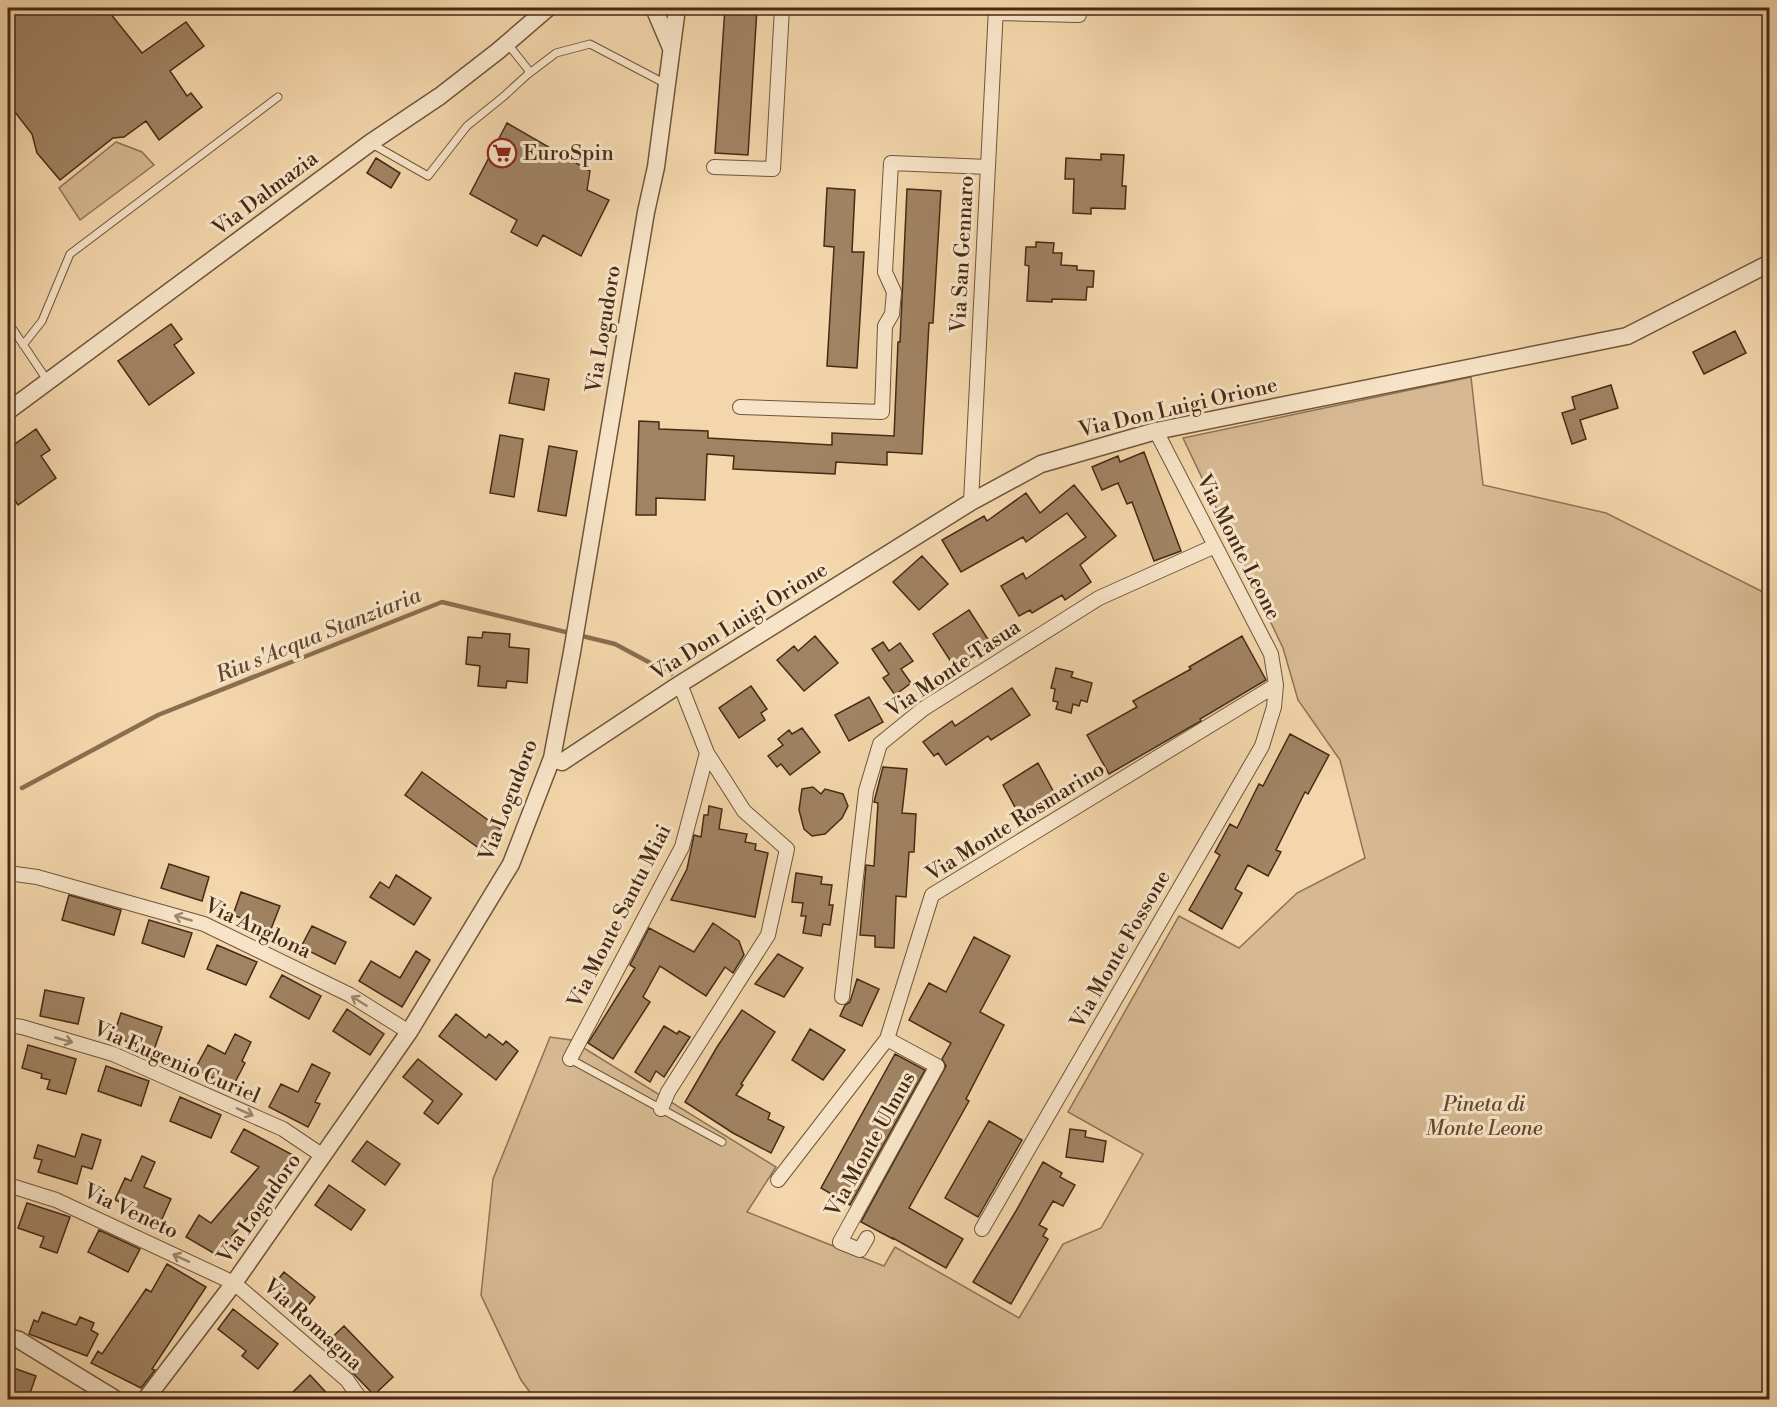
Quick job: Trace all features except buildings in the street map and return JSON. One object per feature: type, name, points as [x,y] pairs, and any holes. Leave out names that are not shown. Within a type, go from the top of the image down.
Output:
[{"type":"street","name":"Via Dalmazia","points":[[8,411],[370,143],[440,96],[548,8]]},
{"type":"street","points":[[654,8],[671,50]]},
{"type":"street","name":"Via Logudoro","points":[[145,1400],[234,1283],[409,1032],[511,864],[552,758],[578,621],[646,212],[656,167],[677,8]]},
{"type":"street","points":[[714,167],[773,169],[782,8]]},
{"type":"street","points":[[996,10],[1079,15],[1079,8]]},
{"type":"street","name":"Via San Gennaro","points":[[971,502],[996,10]]},
{"type":"street","points":[[740,407],[882,412],[885,326],[892,314],[894,292],[885,272],[891,163],[987,167]]},
{"type":"street","name":"Via Don Luigi Orione","points":[[552,758],[562,762],[680,684],[971,502],[1041,464],[1156,431],[1628,336],[1770,263]]},
{"type":"street","name":"Via Monte Leone","points":[[1156,431],[1271,654],[1276,685]]},
{"type":"street","name":"Via Monte Tasua","points":[[842,997],[866,791],[880,744],[923,709],[1099,598],[1215,546]]},
{"type":"street","points":[[661,1109],[669,1092],[768,935],[787,849],[744,811],[707,753],[680,684]]},
{"type":"street","name":"Via Monte Rosmarino","points":[[778,1180],[887,1039],[932,895],[1276,685]]},
{"type":"street","name":"Via Monte Fossone","points":[[982,1228],[1262,746],[1274,707],[1276,685]]},
{"type":"street","name":"Via Monte Santu Miai","points":[[570,1059],[682,847],[707,753]]},
{"type":"street","name":"Via Anglona","points":[[8,873],[37,877],[204,924],[350,996],[409,1032]]},
{"type":"street","name":"Via Eugenio Curiel","points":[[8,1025],[22,1027],[112,1054],[283,1129],[323,1156]]},
{"type":"street","name":"Via Monte Ulmus","points":[[867,1238],[860,1250],[840,1242],[937,1066],[887,1039]]},
{"type":"street","name":"Via Veneto","points":[[8,1185],[56,1200],[234,1283]]},
{"type":"street","name":"Via Romagna","points":[[234,1283],[347,1380],[361,1400]]},
{"type":"street","points":[[8,1337],[20,1340],[117,1400]]},
{"type":"lane","points":[[507,43],[530,72]]},
{"type":"lane","points":[[370,143],[428,176],[467,126],[530,72],[555,53],[590,44],[667,85]]},
{"type":"lane","points":[[23,345],[42,321],[70,254],[278,97]]},
{"type":"lane","points":[[8,322],[49,382]]},
{"type":"lane","points":[[570,1059],[722,1142]]},
{"type":"green space","points":[[116,142],[142,152],[154,165],[80,220],[59,188]]},
{"type":"green space","name":"Pineta di Monte Leone","points":[[1471,377],[1483,485],[1606,513],[1769,595],[1769,1399],[535,1399],[521,1380],[481,1295],[493,1179],[550,1037],[571,1040],[776,1167],[747,1212],[884,1266],[895,1247],[1019,1318],[1063,1244],[1101,1228],[1143,1154],[1068,1112],[1179,916],[1239,948],[1297,893],[1365,858],[1340,760],[1298,700],[1283,648],[1183,438]]},
{"type":"waterway","name":"Riu s'Acqua Stanziaria","points":[[22,788],[158,715],[442,602],[615,644],[671,674]]},
{"type":"place","name":"EuroSpin","points":[[502,153]]}]
